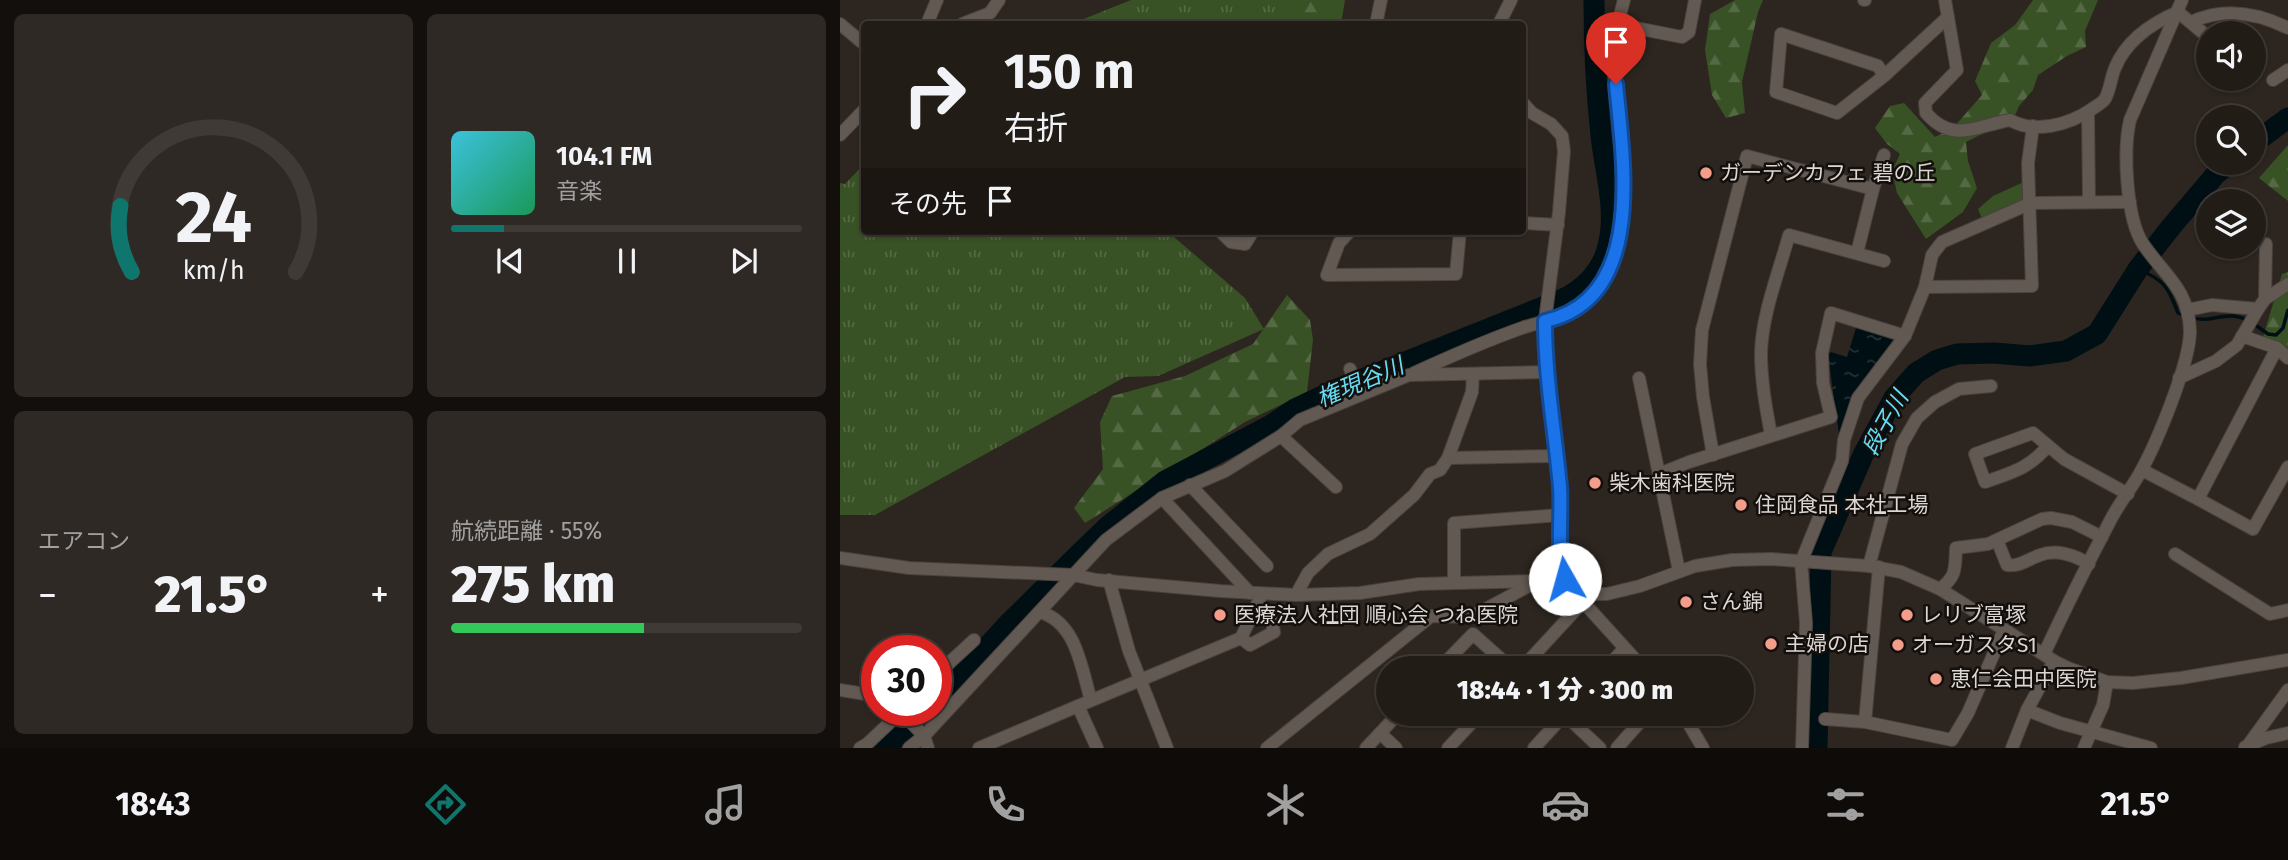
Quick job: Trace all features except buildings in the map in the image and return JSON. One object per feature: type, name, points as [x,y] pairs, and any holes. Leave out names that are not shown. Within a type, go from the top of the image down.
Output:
[{"type":"street","points":[[928,21],[937,0]]},
{"type":"street","points":[[970,21],[990,13],[999,0]]},
{"type":"street","points":[[1377,21],[1381,0]]},
{"type":"street","points":[[1499,21],[1501,0]]},
{"type":"street","points":[[1500,21],[1511,0]]},
{"type":"street","points":[[909,748],[926,742],[1106,540],[1162,498],[1225,471],[1281,436],[1300,420],[1473,347],[1562,317],[1581,306],[1603,284],[1616,251],[1623,212],[1625,173],[1614,62],[1623,0]]},
{"type":"street","points":[[1618,21],[1626,26],[1682,37],[1689,32],[1695,0]]},
{"type":"street","points":[[1945,0],[1957,70],[1926,103],[1926,113],[1945,129],[1963,132],[2010,120],[2021,126],[2064,124],[2088,112],[2104,100],[2115,66],[2125,50],[2155,21],[2180,6]]},
{"type":"street","points":[[2180,6],[2196,26]]},
{"type":"street","points":[[2011,748],[2089,564],[2111,518],[2142,470],[2188,353],[2187,311],[2174,281],[2137,234],[2130,202],[2126,135],[2130,120],[2180,6]]},
{"type":"street","points":[[2191,22],[2210,13],[2236,13],[2263,18],[2288,28]]},
{"type":"street","points":[[1884,76],[1878,66],[1781,34],[1776,92],[1837,113],[1884,76],[1948,17]]},
{"type":"street","points":[[840,24],[861,42]]},
{"type":"street","points":[[2273,80],[2288,70]]},
{"type":"street","points":[[1526,106],[1562,136],[1564,151],[1558,225],[1545,321],[1560,515],[1561,564],[1565,579],[1631,656]]},
{"type":"street","points":[[2088,112],[2089,202]]},
{"type":"street","points":[[840,135],[861,113]]},
{"type":"street","points":[[1926,287],[2032,286],[2028,163],[2033,126]]},
{"type":"street","points":[[1857,253],[1884,155]]},
{"type":"street","points":[[1713,454],[1700,364],[1702,330],[1747,156],[1873,189]]},
{"type":"street","points":[[1802,748],[1806,624],[1804,562],[1842,461],[1844,440],[1858,398],[1905,336],[1926,287],[1932,255],[1942,242],[2031,203],[2130,202]]},
{"type":"street","points":[[1526,223],[1558,225]]},
{"type":"street","points":[[1224,235],[1231,242],[1245,244],[1251,235]]},
{"type":"street","points":[[1346,235],[1339,243],[1327,275],[1455,274],[1460,235]]},
{"type":"street","points":[[1771,435],[1763,393],[1761,351],[1766,320],[1789,235],[1884,261]]},
{"type":"street","points":[[2259,308],[2264,259]]},
{"type":"street","points":[[2179,378],[2216,361],[2237,345],[2259,308],[2288,284]]},
{"type":"street","points":[[2187,311],[2212,305],[2259,308]]},
{"type":"street","points":[[1658,474],[1831,417],[1823,383],[1822,353],[1831,313],[1905,336]]},
{"type":"street","points":[[2244,332],[2277,348],[2288,358]]},
{"type":"street","points":[[2198,499],[2277,348]]},
{"type":"street","points":[[1350,369],[1361,394]]},
{"type":"street","points":[[1409,375],[1547,372]]},
{"type":"street","points":[[1296,595],[1308,573],[1328,554],[1370,534],[1414,495],[1430,474],[1440,470],[1448,458],[1472,392],[1473,374]]},
{"type":"street","points":[[1639,378],[1679,571]]},
{"type":"street","points":[[1865,722],[1874,566],[1902,444],[1917,418],[1935,402],[1959,389],[1991,386]]},
{"type":"street","points":[[2048,446],[2025,467],[1985,482],[1975,454],[2033,433],[2064,459],[2128,494]]},
{"type":"street","points":[[1281,436],[1336,487]]},
{"type":"street","points":[[1448,458],[1556,456]]},
{"type":"street","points":[[2142,470],[2253,528],[2288,467]]},
{"type":"street","points":[[1190,485],[1267,566]]},
{"type":"street","points":[[979,748],[1241,638],[1255,608],[1256,593],[1162,498]]},
{"type":"street","points":[[1454,582],[1454,523],[1560,515]]},
{"type":"street","points":[[1940,589],[1951,580],[1955,569],[1956,548],[1988,544],[2042,519],[2072,522],[2102,537]]},
{"type":"street","points":[[1997,540],[2007,565],[2014,566],[2043,553],[2067,553],[2089,564]]},
{"type":"street","points":[[2175,554],[2270,614],[2288,610]]},
{"type":"street","points":[[840,558],[909,568],[1073,575],[1296,595],[1360,593],[1419,584],[1539,581],[1557,583],[1580,598],[1640,586],[1679,571],[1732,560],[1772,559],[1874,566],[1901,572],[1940,589],[2068,668],[2107,682],[2181,678],[2288,660]]},
{"type":"street","points":[[1109,580],[1129,651],[1167,748]]},
{"type":"street","points":[[1267,748],[1431,616],[1471,617],[1539,581]]},
{"type":"street","points":[[1532,656],[1580,598]]},
{"type":"street","points":[[1241,638],[1250,645],[1274,632],[1272,622],[1255,608]]},
{"type":"street","points":[[1040,611],[1062,624],[1070,635],[1084,703],[1097,748]]},
{"type":"street","points":[[1825,719],[1865,722],[1952,740],[1968,713],[2004,630]]},
{"type":"street","points":[[1451,656],[1472,634],[1497,656]]},
{"type":"street","points":[[952,660],[974,640]]},
{"type":"street","points":[[1617,656],[1624,649]]},
{"type":"street","points":[[2084,748],[2103,705],[2107,682]]},
{"type":"street","points":[[840,690],[861,693]]},
{"type":"street","points":[[2245,747],[2288,690]]},
{"type":"street","points":[[2027,710],[2060,723],[2151,748]]},
{"type":"street","points":[[860,748],[886,726]]},
{"type":"street","points":[[913,726],[926,742]]},
{"type":"street","points":[[1366,748],[1387,726]]},
{"type":"street","points":[[1448,748],[1469,726]]},
{"type":"street","points":[[1534,748],[1554,726]]},
{"type":"street","points":[[1577,726],[1600,748]]},
{"type":"street","points":[[1618,748],[1637,726]]},
{"type":"street","points":[[1690,726],[1703,748]]},
{"type":"street","points":[[1380,733],[1396,748]]},
{"type":"street","points":[[2245,747],[2288,733]]},
{"type":"green space","points":[[1131,0],[1297,0],[1286,21],[1078,21]]},
{"type":"green space","points":[[1295,0],[1345,0],[1342,21],[1285,21]]},
{"type":"green space","points":[[1735,0],[1763,0],[1742,82],[1745,113],[1726,118],[1712,95],[1705,50],[1710,14]]},
{"type":"green space","points":[[2033,0],[2098,0],[2085,31],[2086,47],[2038,75],[2033,90],[2019,106],[2011,125],[1986,132],[1966,142],[1968,161],[1977,188],[1963,212],[1926,239],[1897,193],[1892,171],[1900,154],[1887,144],[1875,128],[1890,106],[1904,103],[1935,137],[1953,128],[1982,95],[1975,81],[1991,43],[2015,25]]},
{"type":"green space","points":[[2288,145],[2288,201],[2259,178],[2266,175],[2266,170]]},
{"type":"green space","points":[[861,167],[861,235],[1172,235],[1245,298],[1264,329],[1158,376],[1125,377],[875,515],[840,515],[840,183],[845,184]]},
{"type":"green space","points":[[2026,181],[2025,199],[1982,219],[1978,209],[1993,196]]},
{"type":"green space","points":[[2288,272],[2288,350],[2263,337],[2282,274]]},
{"type":"green space","points":[[1287,295],[1310,320],[1313,340],[1307,392],[1245,422],[1085,523],[1074,508],[1103,469],[1100,422],[1112,396],[1185,376],[1253,344]]},
{"type":"water","points":[[1856,328],[1893,338],[1894,343],[1851,397],[1839,434],[1828,355],[1831,352],[1847,357]]},
{"type":"waterway","name":"権現谷川","points":[[952,685],[1007,625],[1107,527],[1165,481],[1271,425],[1295,409],[1335,390],[1563,299],[1589,281],[1606,253],[1611,224],[1610,194],[1598,101],[1594,0]]},
{"type":"waterway","name":"段子川","points":[[2266,134],[2288,118]]},
{"type":"waterway","name":"段子川","points":[[1817,748],[1821,552],[1864,453],[1894,398],[1916,373],[1937,360],[1957,354],[2030,356],[2066,351],[2097,334],[2138,269],[2215,175]]},
{"type":"waterway","points":[[2138,269],[2164,285],[2178,313],[2183,315]]},
{"type":"waterway","points":[[2254,324],[2268,334],[2276,335],[2283,328],[2288,310]]},
{"type":"waterway","points":[[2191,317],[2204,319],[2232,316],[2247,320]]},
{"type":"waterway","name":"権現谷川","points":[[884,748],[910,726]]},
{"type":"place","name":"ガーデンカフェ 碧の丘","points":[[1706,173]]},
{"type":"place","name":"柴木歯科医院","points":[[1595,483]]},
{"type":"place","name":"住岡食品 本社工場","points":[[1741,505]]},
{"type":"place","name":"さん錦","points":[[1686,602]]},
{"type":"place","name":"医療法人社団 順心会 つね医院","points":[[1220,615]]},
{"type":"place","name":"レリブ富塚","points":[[1907,615]]},
{"type":"place","name":"主婦の店","points":[[1771,644]]},
{"type":"place","name":"オーガスタS1","points":[[1898,645]]},
{"type":"place","name":"恵仁会田中医院","points":[[1936,679]]},
{"type":"route","points":[[1565,579],[1561,564],[1560,490],[1545,352],[1545,321],[1562,317],[1581,306],[1603,284],[1616,251],[1623,212],[1625,173],[1616,84]]}]
